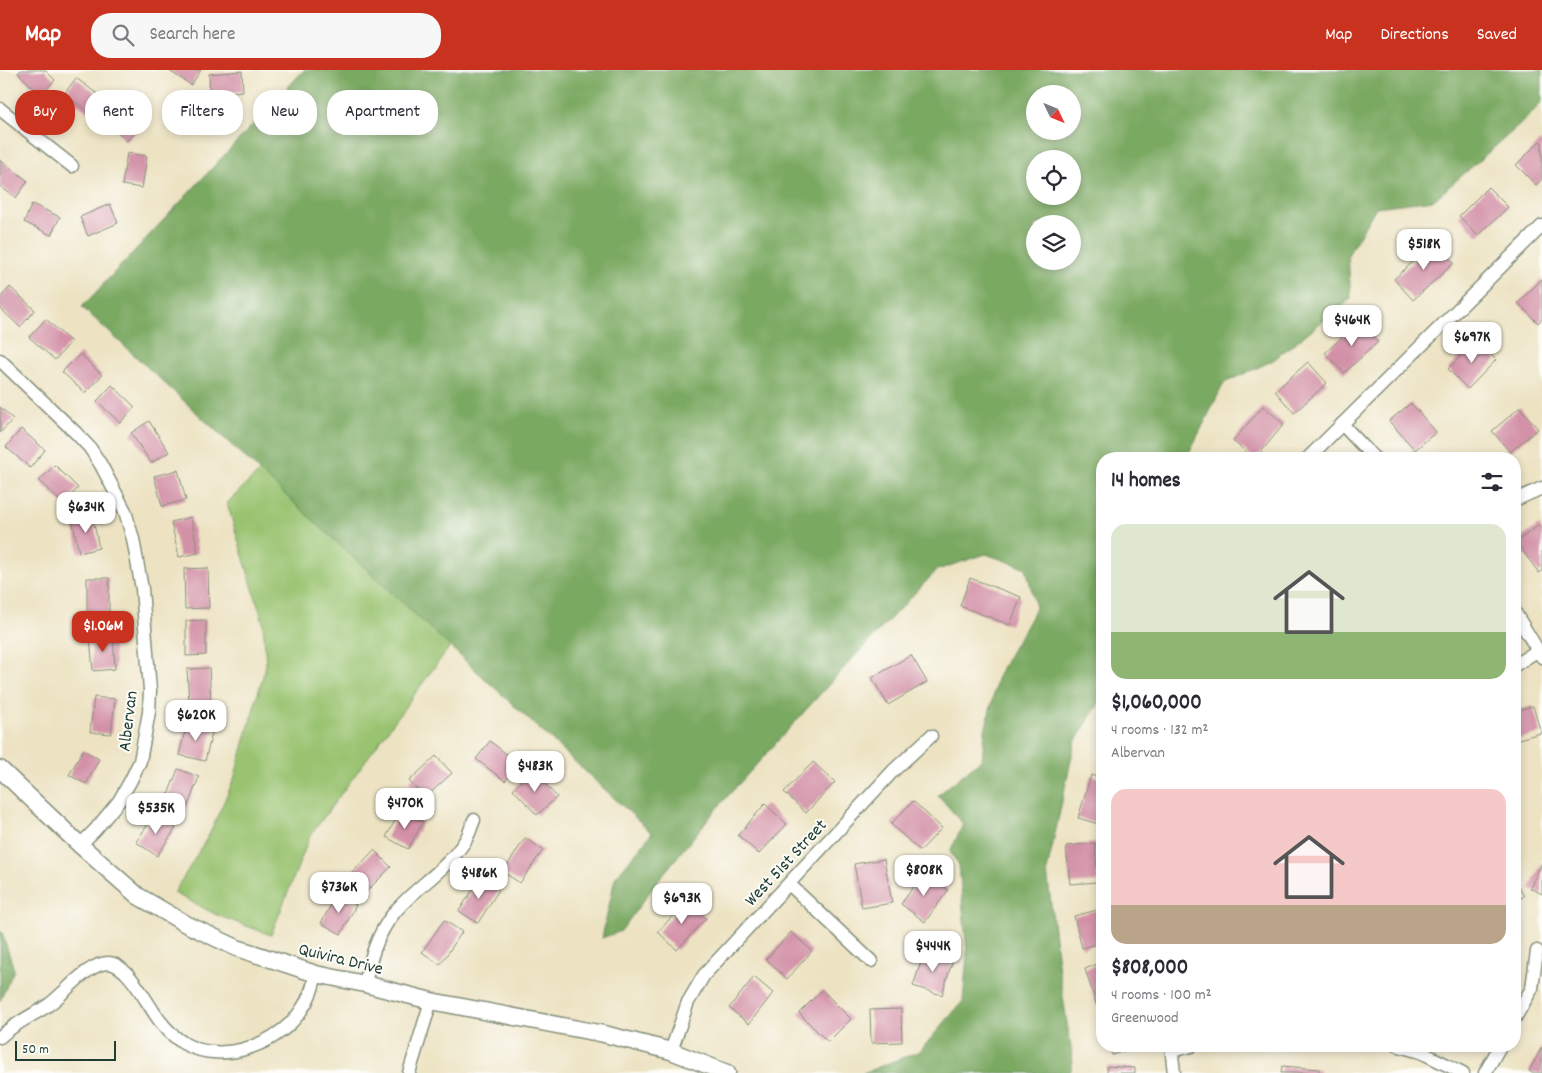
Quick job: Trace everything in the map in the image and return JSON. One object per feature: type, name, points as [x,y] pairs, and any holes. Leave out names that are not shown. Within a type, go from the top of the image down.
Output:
[{"type":"main road","name":"Quivira Drive","points":[[0,769],[80,845],[138,896],[186,924],[237,948],[316,974],[366,984],[431,1001],[604,1034],[672,1051],[727,1073]]},
{"type":"street","points":[[0,109],[72,166]]},
{"type":"street","points":[[1314,452],[1542,226]]},
{"type":"street","name":"Albervan","points":[[0,360],[76,433],[90,448],[101,465],[125,511],[133,539],[142,589],[150,690],[149,712],[140,761],[119,800],[104,820],[80,845]]},
{"type":"street","points":[[1342,424],[1368,452]]},
{"type":"street","points":[[1521,497],[1542,488]]},
{"type":"street","points":[[1521,623],[1540,654],[1521,662]]},
{"type":"street","name":"West 51st Street","points":[[672,1051],[688,1002],[704,975],[893,771],[931,736]]},
{"type":"street","points":[[366,984],[369,965],[380,934],[394,913],[442,869],[455,854],[466,840],[474,820]]},
{"type":"street","points":[[789,884],[871,961]]},
{"type":"street","points":[[1521,1007],[1532,988],[1537,951]]},
{"type":"street","points":[[0,1037],[13,1026],[48,1006],[88,972],[97,966],[109,963],[119,965],[126,972],[159,1020],[172,1035],[184,1044],[199,1050],[220,1052],[246,1049],[270,1038],[288,1026],[302,1010],[311,994],[316,974]]},
{"type":"street","points":[[409,1073],[431,1001]]},
{"type":"street","points":[[1172,1052],[1174,1073]]},
{"type":"street","points":[[1421,1052],[1463,1073]]},
{"type":"street","points":[[1485,1073],[1497,1052]]},
{"type":"green space","points":[[304,70],[1542,70],[1542,102],[1523,122],[1434,200],[1376,207],[1348,255],[1351,299],[1272,361],[1224,383],[1190,452],[1096,452],[1096,708],[1075,742],[1047,871],[1059,971],[1073,1061],[1070,1073],[863,1073],[920,1051],[963,1001],[967,953],[959,865],[950,852],[963,824],[938,795],[982,759],[985,731],[998,675],[1036,608],[1026,568],[986,554],[937,570],[852,659],[718,807],[656,883],[621,931],[602,938],[615,878],[652,833],[82,307],[253,124],[253,135],[317,135],[317,90],[285,90]]},
{"type":"green space","points":[[260,471],[450,646],[310,836],[271,935],[219,916],[174,893],[210,833],[234,779],[266,665],[263,622],[227,503]]},
{"type":"green space","points":[[0,932],[2,932],[14,970],[0,1001]]},
{"type":"building","points":[[21,70],[45,70],[55,80],[46,90],[36,90],[18,73]]},
{"type":"building","points":[[168,70],[201,70],[191,85]]},
{"type":"building","points":[[242,71],[243,90],[210,90],[209,74]]},
{"type":"building","points":[[76,78],[92,90],[85,90],[85,110],[75,102],[75,90],[67,90]]},
{"type":"building","points":[[121,135],[133,135],[126,141]]},
{"type":"building","points":[[1540,141],[1542,143],[1542,179],[1536,185],[1516,165]]},
{"type":"building","points":[[127,153],[147,156],[142,188],[122,185]]},
{"type":"building","points":[[0,160],[28,181],[16,198],[0,186]]},
{"type":"building","points":[[1488,187],[1508,207],[1478,236],[1459,216]]},
{"type":"building","points":[[32,204],[60,217],[51,235],[24,222]]},
{"type":"building","points":[[110,204],[118,223],[88,236],[80,217]]},
{"type":"building","points":[[1435,242],[1454,263],[1413,300],[1394,279]]},
{"type":"building","points":[[1542,279],[1542,319],[1538,323],[1518,303]]},
{"type":"building","points":[[10,287],[35,310],[20,327],[0,308],[0,298]]},
{"type":"building","points":[[46,319],[71,342],[55,360],[29,337]]},
{"type":"building","points":[[1359,321],[1378,342],[1344,373],[1325,353]]},
{"type":"building","points":[[1476,340],[1496,360],[1468,389],[1448,369]]},
{"type":"building","points":[[80,354],[102,375],[85,393],[62,372]]},
{"type":"building","points":[[1308,362],[1327,383],[1294,413],[1275,391]]},
{"type":"building","points":[[112,385],[135,407],[120,423],[97,401]]},
{"type":"building","points":[[1411,403],[1436,432],[1415,450],[1389,421]]},
{"type":"building","points":[[1263,406],[1284,424],[1261,452],[1246,452],[1233,441]]},
{"type":"building","points":[[0,407],[13,419],[0,433]]},
{"type":"building","points":[[1520,407],[1538,429],[1510,452],[1492,431]]},
{"type":"building","points":[[149,421],[169,452],[151,463],[131,433]]},
{"type":"building","points":[[21,429],[45,450],[30,468],[6,447]]},
{"type":"building","points":[[55,465],[78,488],[63,504],[39,481]]},
{"type":"building","points":[[178,470],[186,500],[162,506],[154,476]]},
{"type":"building","points":[[92,514],[99,548],[79,553],[72,519]]},
{"type":"building","points":[[191,517],[198,553],[179,557],[171,522]]},
{"type":"building","points":[[1539,525],[1542,530],[1542,571],[1539,573],[1521,549],[1521,538]]},
{"type":"building","points":[[208,568],[209,608],[185,609],[184,569]]},
{"type":"building","points":[[87,578],[109,578],[109,613],[87,613]]},
{"type":"building","points":[[970,578],[1021,597],[1010,625],[960,606]]},
{"type":"building","points":[[206,620],[206,655],[186,656],[186,621]]},
{"type":"building","points":[[113,636],[115,669],[93,671],[90,637]]},
{"type":"building","points":[[911,655],[927,682],[888,705],[872,678]]},
{"type":"building","points":[[209,668],[211,702],[189,703],[187,669]]},
{"type":"building","points":[[94,697],[115,699],[111,734],[90,732]]},
{"type":"building","points":[[1533,706],[1541,733],[1521,738],[1521,709]]},
{"type":"building","points":[[187,723],[213,729],[205,761],[179,755]]},
{"type":"building","points":[[490,741],[519,764],[505,781],[476,759]]},
{"type":"building","points":[[83,750],[99,759],[86,784],[69,775]]},
{"type":"building","points":[[436,756],[452,773],[425,798],[409,781]]},
{"type":"building","points":[[813,762],[835,782],[806,813],[784,792]]},
{"type":"building","points":[[178,769],[199,777],[185,813],[164,805]]},
{"type":"building","points":[[533,770],[557,797],[537,815],[513,789]]},
{"type":"building","points":[[1091,775],[1096,777],[1096,823],[1078,818]]},
{"type":"building","points":[[913,801],[942,828],[920,851],[891,824]]},
{"type":"building","points":[[765,804],[787,824],[759,854],[738,835]]},
{"type":"building","points":[[401,810],[423,822],[408,849],[386,837]]},
{"type":"building","points":[[155,814],[176,828],[157,856],[136,842]]},
{"type":"building","points":[[525,838],[543,850],[520,883],[503,872]]},
{"type":"building","points":[[1095,843],[1096,882],[1070,884],[1066,846]]},
{"type":"building","points":[[374,850],[391,867],[366,892],[350,875]]},
{"type":"building","points":[[884,859],[892,903],[862,908],[854,864]]},
{"type":"building","points":[[1542,863],[1542,894],[1530,888]]},
{"type":"building","points":[[924,872],[948,890],[925,922],[901,904]]},
{"type":"building","points":[[481,877],[500,888],[478,923],[459,911]]},
{"type":"building","points":[[337,894],[356,905],[341,934],[321,923]]},
{"type":"building","points":[[687,900],[706,918],[677,950],[658,932]]},
{"type":"building","points":[[1096,910],[1096,944],[1082,948],[1074,916]]},
{"type":"building","points":[[444,920],[462,932],[440,965],[422,952]]},
{"type":"building","points":[[791,932],[812,951],[787,979],[766,959]]},
{"type":"building","points":[[925,950],[953,959],[942,995],[913,986]]},
{"type":"building","points":[[1096,964],[1096,1003],[1085,969]]},
{"type":"building","points":[[754,977],[773,993],[749,1024],[729,1008]]},
{"type":"building","points":[[822,990],[851,1019],[828,1042],[799,1013]]},
{"type":"building","points":[[901,1009],[902,1042],[871,1043],[870,1010]]},
{"type":"building","points":[[1542,1047],[1542,1073],[1532,1073],[1529,1071]]},
{"type":"building","points":[[1111,1052],[1122,1052],[1112,1055]]},
{"type":"building","points":[[1107,1066],[1135,1068],[1135,1073],[1107,1073]]},
{"type":"building","points":[[1282,1066],[1319,1069],[1319,1073],[1281,1073]]}]
